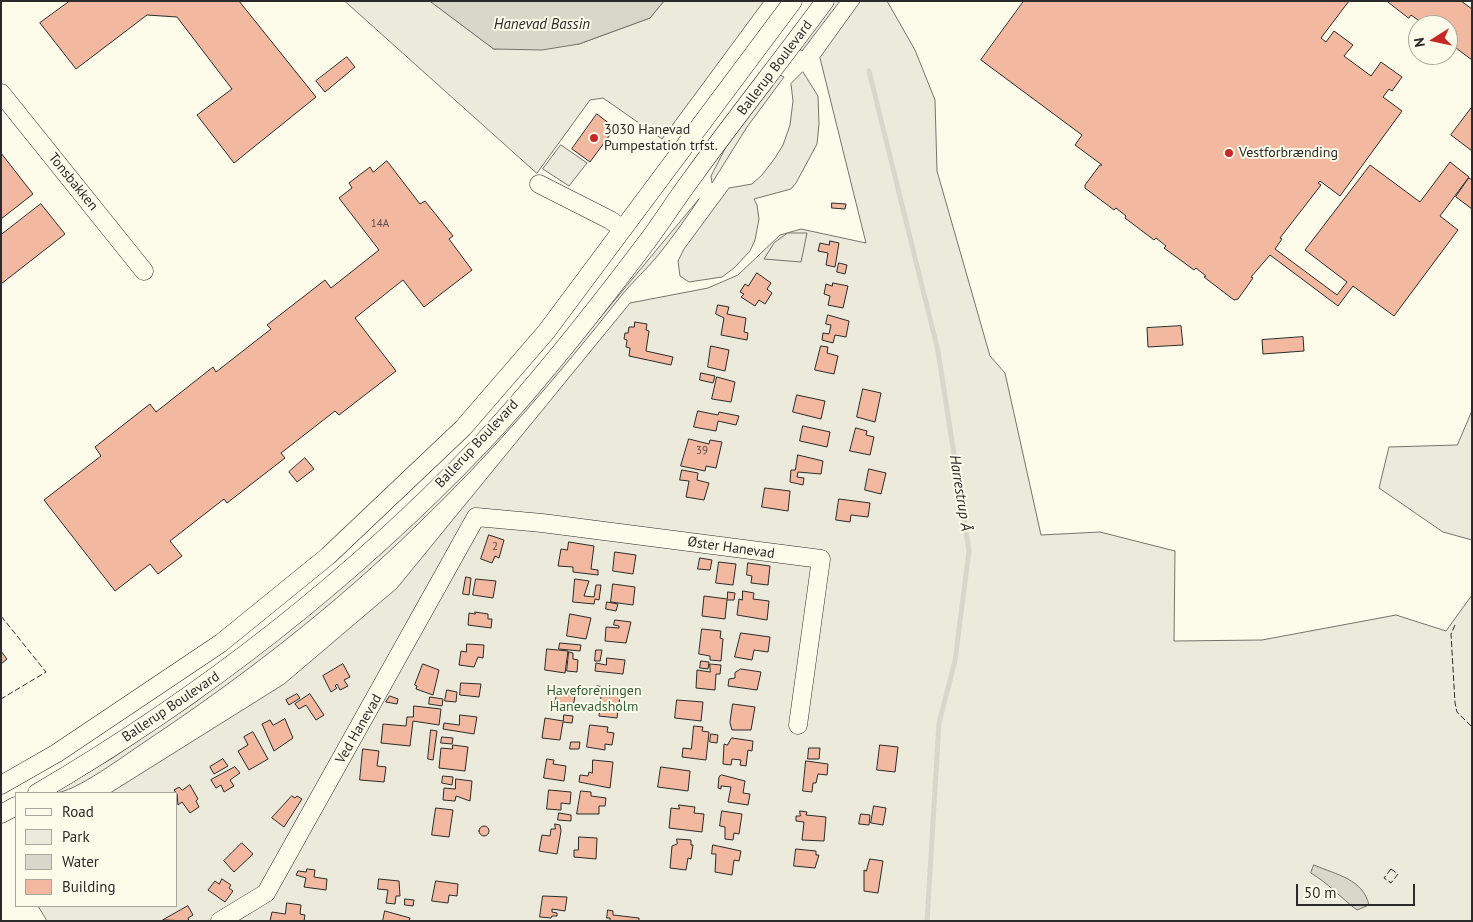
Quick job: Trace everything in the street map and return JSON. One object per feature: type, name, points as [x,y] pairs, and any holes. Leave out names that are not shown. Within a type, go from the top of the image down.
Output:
[{"type":"street","name":"Ballerup Boulevard","points":[[1,785],[57,753],[221,643],[328,556],[463,428],[546,332],[793,1]]},
{"type":"street","name":"Ballerup Boulevard","points":[[39,792],[188,697],[242,659],[345,575],[393,531],[482,443],[566,346],[648,241],[691,178],[825,1]]},
{"type":"street","name":"Tonsbakken","points":[[1,93],[144,271]]},
{"type":"street","points":[[539,184],[610,220],[623,229]]},
{"type":"street","name":"Øster Hanevad","points":[[476,517],[542,523],[821,560],[798,725]]},
{"type":"street","name":"Ved Hanevad","points":[[220,921],[266,893],[476,517]]},
{"type":"street","points":[[1,814],[15,807]]},
{"type":"green space","points":[[345,1],[430,1],[494,49],[579,44],[650,18],[664,1],[764,1],[662,139],[603,98],[590,100],[537,173]]},
{"type":"green space","points":[[835,1],[840,1],[802,51],[799,49]]},
{"type":"green space","name":"Haveforeningen Hanevadsholm","points":[[861,1],[887,1],[915,50],[935,100],[937,171],[990,356],[1005,373],[1041,535],[1100,532],[1175,551],[1174,641],[1262,640],[1396,615],[1446,631],[1472,595],[1472,921],[47,921],[39,907],[178,907],[178,792],[112,792],[284,684],[397,588],[630,303],[708,288],[738,275],[780,235],[801,229],[866,243],[820,58]]},
{"type":"green space","points":[[780,75],[784,77],[747,127],[712,183],[711,176],[726,147]]},
{"type":"green space","points":[[699,199],[651,264],[626,290],[523,414],[471,471],[385,555],[320,612],[217,692],[100,772],[74,787],[56,792],[114,757],[197,701],[362,570],[401,534],[564,361]]},
{"type":"green space","points":[[1472,411],[1472,540],[1443,532],[1379,488],[1389,447],[1457,445]]},
{"type":"shaded area","points":[[803,72],[818,96],[819,124],[817,144],[796,183],[791,189],[754,199],[759,219],[755,240],[750,251],[734,268],[722,277],[689,282],[680,276],[678,261],[684,249],[729,188],[752,184],[762,175],[775,158],[783,145],[790,125],[793,101],[791,84]]},
{"type":"shaded area","points":[[561,145],[587,163],[569,186],[543,169]]},
{"type":"shaded area","points":[[788,233],[807,233],[801,262],[764,259],[774,243]]},
{"type":"water","name":"Hanevad Bassin","points":[[430,1],[664,1],[650,18],[579,44],[542,50],[494,49]]},
{"type":"water","points":[[1314,865],[1340,875],[1355,884],[1366,896],[1369,905],[1357,910],[1311,873]]},
{"type":"building","points":[[70,1],[239,1],[316,97],[234,163],[197,115],[232,89],[177,17],[147,15],[76,69],[40,23]]},
{"type":"building","name":"Vestforbrænding","points":[[1024,1],[1349,1],[1321,38],[1326,42],[1334,31],[1353,45],[1344,56],[1371,76],[1381,62],[1402,77],[1392,91],[1389,89],[1383,97],[1402,111],[1340,196],[1320,181],[1318,183],[1321,185],[1280,238],[1282,239],[1275,249],[1337,295],[1347,282],[1305,250],[1370,165],[1420,202],[1450,162],[1469,177],[1440,216],[1458,230],[1394,316],[1353,286],[1338,306],[1270,255],[1251,277],[1253,278],[1238,299],[1234,300],[1204,277],[1206,276],[1196,268],[1194,270],[1164,248],[1166,246],[1156,238],[1154,240],[1125,218],[1126,216],[1116,208],[1114,210],[1085,188],[1085,185],[1100,165],[1102,165],[1075,145],[1082,135],[981,60]]},
{"type":"building","points":[[1387,1],[1461,1],[1472,9],[1472,60],[1458,50],[1458,15],[1408,15],[1408,17]]},
{"type":"building","points":[[347,57],[355,67],[325,92],[316,81]]},
{"type":"building","points":[[1472,107],[1472,151],[1451,135]]},
{"type":"building","name":"3030 Hanevad Pumpestation trfst.","points":[[597,114],[615,128],[590,162],[572,149]]},
{"type":"building","points":[[1,153],[33,194],[1,219]]},
{"type":"building","points":[[387,161],[420,204],[425,201],[453,236],[449,239],[472,270],[424,307],[403,280],[355,318],[396,371],[339,415],[335,411],[281,453],[285,458],[227,503],[224,499],[170,541],[182,556],[158,574],[150,564],[115,591],[44,500],[101,456],[95,447],[150,404],[156,412],[213,367],[216,372],[271,329],[267,325],[325,280],[331,288],[379,250],[339,198],[352,188],[349,183],[370,167],[373,172]]},
{"type":"building","points":[[1469,178],[1472,180],[1472,209],[1456,197]]},
{"type":"building","points":[[832,203],[846,204],[845,209],[832,208]]},
{"type":"building","points":[[41,204],[65,234],[1,284],[1,235]]},
{"type":"building","points":[[830,241],[839,243],[835,267],[826,265],[828,253],[818,251],[820,243],[829,245]]},
{"type":"building","points":[[839,263],[847,265],[845,274],[837,272]]},
{"type":"building","points":[[757,273],[771,283],[767,289],[772,293],[765,304],[759,300],[755,306],[741,297],[744,294],[740,292],[745,284],[748,286]]},
{"type":"building","points":[[833,283],[848,286],[843,308],[828,305],[830,296],[824,294],[826,284],[832,286]]},
{"type":"building","points":[[718,305],[729,307],[727,314],[746,318],[744,332],[748,333],[747,340],[721,335],[724,318],[716,314]]},
{"type":"building","points":[[828,315],[849,321],[846,337],[835,335],[833,343],[822,340],[823,333],[829,334],[831,325],[826,324]]},
{"type":"building","points":[[635,322],[647,324],[646,330],[649,331],[646,351],[673,357],[671,365],[629,356],[630,348],[626,347],[625,333],[628,333],[629,327],[634,327]]},
{"type":"building","points":[[1181,326],[1183,345],[1148,347],[1147,328]]},
{"type":"building","points":[[1303,337],[1304,351],[1263,354],[1262,340]]},
{"type":"building","points":[[711,346],[729,350],[725,371],[708,367]]},
{"type":"building","points":[[821,346],[828,347],[827,353],[838,356],[834,374],[815,370]]},
{"type":"building","points":[[701,373],[715,376],[713,383],[700,380]]},
{"type":"building","points":[[717,377],[735,382],[731,402],[712,399]]},
{"type":"building","points":[[863,389],[881,393],[875,422],[857,417]]},
{"type":"building","points":[[797,395],[825,401],[821,419],[793,412]]},
{"type":"building","points":[[698,411],[718,415],[719,412],[739,416],[736,425],[718,421],[716,431],[694,427]]},
{"type":"building","points":[[803,426],[830,432],[827,447],[800,441]]},
{"type":"building","points":[[856,428],[867,431],[866,435],[874,437],[870,455],[850,451]]},
{"type":"building","points":[[689,439],[709,444],[710,440],[722,442],[716,468],[706,466],[705,471],[681,466]]},
{"type":"building","points":[[798,455],[823,461],[821,474],[798,472],[797,477],[804,478],[803,485],[790,482],[791,470],[795,470]]},
{"type":"building","points":[[305,458],[314,469],[297,482],[289,472]]},
{"type":"building","points":[[869,469],[886,473],[881,494],[865,490]]},
{"type":"building","points":[[682,470],[698,473],[697,480],[709,483],[704,500],[686,497],[689,481],[680,480]]},
{"type":"building","points":[[765,488],[790,491],[788,511],[762,507]]},
{"type":"building","points":[[839,499],[870,503],[868,517],[851,515],[850,522],[836,520]]},
{"type":"building","points":[[489,535],[504,540],[499,558],[495,556],[492,563],[481,559]]},
{"type":"building","points":[[569,542],[594,546],[591,569],[598,570],[598,575],[573,572],[573,567],[558,566],[561,549],[567,550]]},
{"type":"building","points":[[615,552],[636,555],[633,574],[613,571]]},
{"type":"building","points":[[700,558],[712,560],[710,570],[698,569]]},
{"type":"building","points":[[719,562],[736,564],[733,585],[716,583]]},
{"type":"building","points":[[748,563],[770,566],[768,585],[751,583],[752,576],[747,575]]},
{"type":"building","points":[[466,577],[471,578],[469,595],[463,594]]},
{"type":"building","points":[[476,579],[496,581],[493,598],[473,595]]},
{"type":"building","points":[[575,579],[589,581],[584,596],[594,597],[596,585],[601,585],[599,600],[595,599],[594,604],[573,602]]},
{"type":"building","points":[[613,584],[635,587],[633,605],[611,602]]},
{"type":"building","points":[[743,591],[754,593],[753,599],[769,601],[767,620],[737,615],[739,599],[742,600]]},
{"type":"building","points":[[728,592],[735,593],[734,600],[727,600],[725,619],[702,616],[704,596],[727,599]]},
{"type":"building","points":[[607,602],[618,604],[616,611],[606,609]]},
{"type":"building","points":[[475,612],[488,614],[488,619],[492,619],[491,628],[468,625],[469,613],[475,614]]},
{"type":"building","points":[[570,614],[591,618],[586,639],[567,636]]},
{"type":"building","points":[[615,620],[631,622],[626,643],[605,641],[606,627],[619,628],[619,626],[614,625]]},
{"type":"building","points":[[702,629],[721,631],[720,638],[723,639],[721,661],[710,660],[710,656],[699,654]]},
{"type":"building","points":[[741,633],[770,637],[768,652],[754,650],[752,660],[735,657]]},
{"type":"building","points":[[560,643],[581,645],[580,651],[559,649]]},
{"type":"building","points":[[467,644],[484,645],[483,658],[478,657],[474,667],[459,665],[461,651],[466,652]]},
{"type":"building","points":[[547,649],[568,651],[565,673],[545,670]]},
{"type":"building","points":[[596,650],[602,650],[600,661],[595,661]]},
{"type":"building","points":[[1,651],[7,659],[1,664]]},
{"type":"building","points":[[569,652],[573,653],[573,659],[578,660],[577,672],[567,671]]},
{"type":"building","points":[[607,658],[625,660],[623,674],[595,671],[596,663],[606,665]]},
{"type":"building","points":[[701,661],[709,662],[708,669],[700,668]]},
{"type":"building","points":[[343,664],[350,677],[344,680],[348,686],[340,690],[337,684],[335,686],[337,688],[331,692],[323,676]]},
{"type":"building","points":[[423,664],[439,670],[433,695],[416,689],[417,686],[415,685]]},
{"type":"building","points":[[710,664],[721,665],[720,674],[716,674],[715,690],[696,688],[697,670],[710,672]]},
{"type":"building","points":[[741,669],[761,672],[757,690],[728,686],[729,679],[735,678],[735,673]]},
{"type":"building","points":[[461,683],[481,684],[479,697],[460,695]]},
{"type":"building","points":[[597,686],[621,689],[617,718],[599,716],[601,696],[596,695]]},
{"type":"building","points":[[558,689],[567,691],[566,694],[575,696],[573,707],[555,704]]},
{"type":"building","points":[[447,690],[457,692],[456,702],[445,701]]},
{"type":"building","points":[[297,694],[300,698],[289,705],[286,700]]},
{"type":"building","points":[[310,694],[324,715],[316,720],[306,705],[299,709],[295,704]]},
{"type":"building","points":[[390,696],[398,699],[397,704],[386,702]]},
{"type":"building","points":[[430,697],[443,699],[442,706],[429,704]]},
{"type":"building","points":[[677,700],[703,702],[701,721],[675,718]]},
{"type":"building","points":[[733,704],[755,707],[751,730],[732,730],[730,723]]},
{"type":"building","points":[[414,706],[441,709],[439,725],[413,721],[410,746],[381,743],[383,724],[406,726],[407,717],[413,717]]},
{"type":"building","points":[[460,715],[477,717],[474,734],[443,729],[444,723],[459,725]]},
{"type":"building","points":[[564,715],[573,716],[572,723],[563,722],[560,740],[542,738],[545,718],[563,721]]},
{"type":"building","points":[[285,719],[293,738],[274,751],[262,724],[270,720],[273,725]]},
{"type":"building","points":[[590,725],[608,727],[607,732],[614,733],[612,745],[605,744],[605,750],[587,747]]},
{"type":"building","points":[[694,726],[703,727],[702,731],[709,732],[706,760],[682,757],[683,748],[691,749]]},
{"type":"building","points":[[431,730],[437,731],[433,760],[428,759]]},
{"type":"building","points":[[253,732],[268,759],[249,770],[238,751],[248,745],[244,737]]},
{"type":"building","points":[[711,734],[718,735],[717,743],[710,742]]},
{"type":"building","points":[[442,737],[453,738],[452,744],[441,743]]},
{"type":"building","points":[[732,738],[753,741],[752,751],[748,750],[746,766],[740,765],[741,760],[732,759],[731,765],[723,764],[724,744],[727,745]]},
{"type":"building","points":[[571,742],[580,742],[579,749],[570,749]]},
{"type":"building","points":[[453,745],[468,747],[465,771],[439,768],[441,748],[452,749]]},
{"type":"building","points":[[880,745],[898,747],[895,772],[877,770]]},
{"type":"building","points":[[809,748],[820,748],[819,759],[808,759]]},
{"type":"building","points":[[363,749],[379,751],[377,766],[386,767],[384,782],[360,780]]},
{"type":"building","points":[[223,759],[228,766],[214,774],[210,767]]},
{"type":"building","points":[[547,759],[554,760],[553,764],[566,766],[564,781],[544,778]]},
{"type":"building","points":[[593,760],[613,762],[610,788],[579,782],[580,775],[588,776],[589,772],[592,773]]},
{"type":"building","points":[[806,761],[828,764],[827,775],[818,774],[816,783],[813,783],[812,792],[803,791]]},
{"type":"building","points":[[235,767],[240,773],[230,780],[234,786],[224,792],[221,785],[216,788],[211,780]]},
{"type":"building","points":[[661,767],[690,771],[688,791],[658,787]]},
{"type":"building","points":[[722,775],[745,781],[743,793],[750,794],[748,805],[728,802],[731,787],[721,786],[721,789],[718,788],[719,777]]},
{"type":"building","points":[[443,776],[453,777],[452,785],[442,783]]},
{"type":"building","points":[[456,779],[472,781],[470,801],[456,796],[455,801],[443,800],[444,788],[455,789]]},
{"type":"building","points":[[190,785],[198,799],[196,801],[199,807],[190,813],[182,802],[178,805],[178,792],[174,790],[179,787],[182,790]]},
{"type":"building","points":[[549,790],[571,792],[570,804],[561,803],[561,810],[547,809]]},
{"type":"building","points":[[581,791],[591,792],[591,796],[606,798],[605,806],[599,806],[599,814],[577,814]]},
{"type":"building","points":[[292,796],[302,799],[284,827],[272,818]]},
{"type":"building","points":[[679,805],[695,807],[694,813],[704,814],[702,832],[669,828],[671,808],[679,809]]},
{"type":"building","points":[[874,806],[886,808],[883,825],[871,823]]},
{"type":"building","points":[[436,808],[453,810],[449,837],[432,835]]},
{"type":"building","points":[[722,811],[742,814],[739,834],[734,833],[733,840],[725,839],[725,827],[720,826]]},
{"type":"building","points":[[800,811],[807,812],[806,815],[826,817],[824,841],[802,840],[804,822],[796,821],[796,816],[800,816]]},
{"type":"building","points":[[559,813],[571,815],[571,821],[558,820]]},
{"type":"building","points":[[861,814],[870,815],[869,825],[859,824]]},
{"type":"building","points":[[555,824],[560,825],[561,831],[557,854],[539,851],[542,835],[550,836],[551,829],[555,829]]},
{"type":"building","points":[[484,826],[489,831],[484,836],[479,831]]},
{"type":"building","points":[[579,837],[597,838],[596,859],[574,857],[574,850],[578,850]]},
{"type":"building","points":[[677,839],[691,840],[691,845],[693,845],[691,859],[688,858],[686,870],[670,868],[672,846],[677,844]]},
{"type":"building","points":[[242,843],[253,854],[234,872],[224,861]]},
{"type":"building","points":[[713,845],[741,851],[739,861],[734,860],[732,875],[715,872],[716,854],[712,854]]},
{"type":"building","points":[[796,849],[816,851],[816,855],[819,855],[815,868],[794,866]]},
{"type":"building","points":[[870,859],[883,861],[878,893],[864,891],[864,870],[866,871]]},
{"type":"building","points":[[307,869],[315,870],[314,877],[327,879],[326,890],[304,887],[306,878],[296,875],[298,871],[306,872]]},
{"type":"building","points":[[222,879],[231,885],[229,888],[233,891],[225,902],[208,890],[215,881],[219,884]]},
{"type":"building","points":[[379,879],[399,881],[400,896],[396,896],[395,904],[386,903],[388,890],[378,889]]},
{"type":"building","points":[[436,881],[458,884],[457,896],[449,895],[448,903],[432,901]]},
{"type":"building","points":[[543,896],[567,897],[565,911],[552,909],[552,912],[557,913],[557,916],[552,916],[551,918],[540,917]]},
{"type":"building","points":[[405,899],[414,900],[413,906],[405,905]]},
{"type":"building","points":[[287,903],[301,905],[300,914],[305,915],[304,921],[270,921],[272,912],[285,914]]},
{"type":"building","points":[[188,906],[193,915],[188,918],[189,921],[163,920]]},
{"type":"building","points":[[608,910],[613,911],[613,915],[639,918],[639,921],[610,921],[610,918],[607,918]]},
{"type":"building","points":[[385,911],[410,918],[409,921],[383,921]]},
{"type":"waterway","name":"Harrestrup Å","points":[[869,71],[938,351],[969,551],[955,661],[939,723],[927,921]]},
{"type":"fence","points":[[1,616],[46,672],[1,699]]},
{"type":"fence","points":[[1455,625],[1451,634],[1455,703],[1457,712],[1472,727]]},
{"type":"fence","points":[[1391,869],[1398,874],[1391,883],[1384,878],[1391,869]]},
{"type":"place","name":"3030 Hanevad Pumpestation trfst.","points":[[594,138]]},
{"type":"place","name":"Vestforbrænding","points":[[1229,153]]}]
